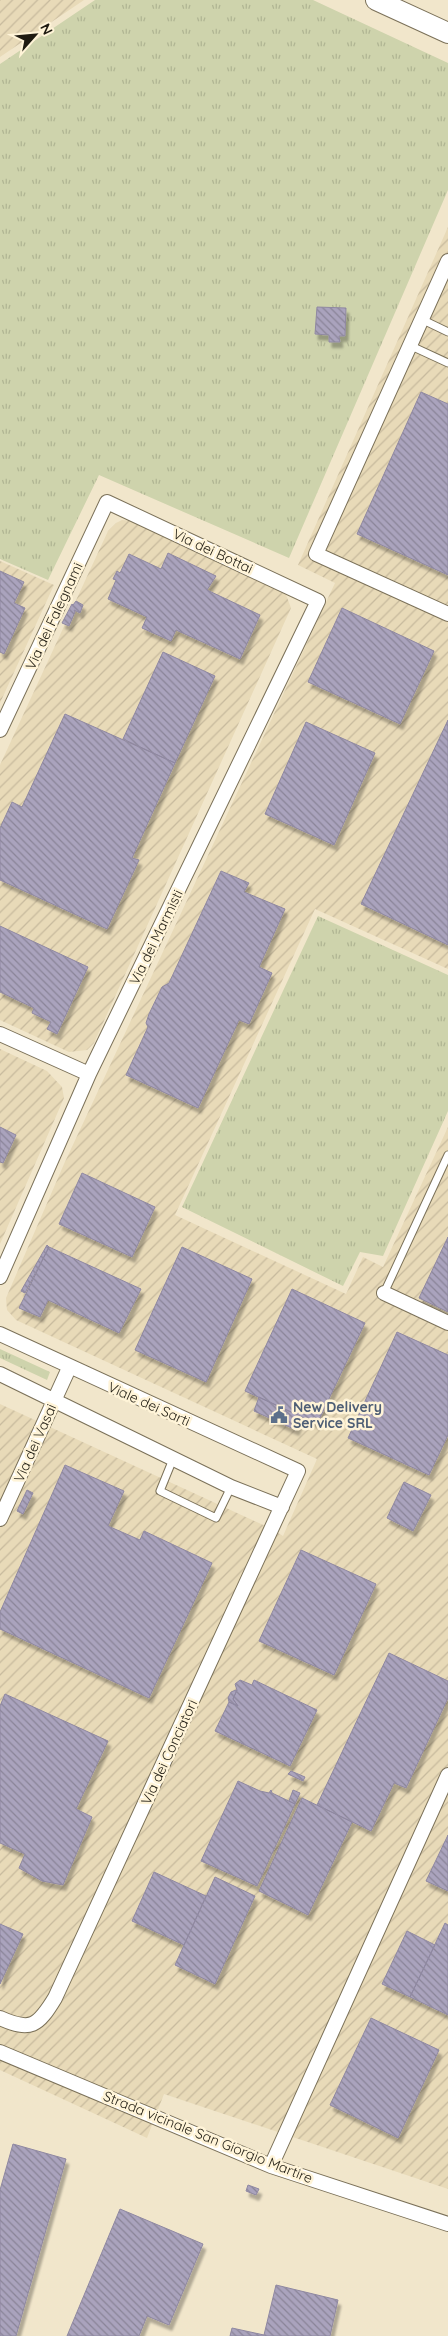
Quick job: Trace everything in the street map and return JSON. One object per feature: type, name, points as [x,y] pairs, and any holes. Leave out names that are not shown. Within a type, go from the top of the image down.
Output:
[{"type":"street","points":[[376,0],[448,33]]},
{"type":"street","points":[[448,261],[420,319],[316,554],[448,614]]},
{"type":"street","name":"Via dei Bottai","points":[[107,502],[318,601]]},
{"type":"street","name":"Via dei Falegnami","points":[[0,730],[107,502]]},
{"type":"street","name":"Via dei Marmisti","points":[[0,1277],[89,1074],[318,601]]},
{"type":"street","points":[[0,1034],[89,1074]]},
{"type":"street","points":[[384,1293],[448,1323]]},
{"type":"street","name":"Viale dei Sarti","points":[[0,1334],[69,1368],[298,1471]]},
{"type":"street","name":"Via dei Vasai","points":[[0,1519],[69,1368]]},
{"type":"street","points":[[0,1374],[231,1487],[282,1508]]},
{"type":"street","name":"Via dei Conciatori","points":[[0,2018],[18,2026],[31,2026],[43,2018],[55,1998],[298,1471]]},
{"type":"street","points":[[271,2166],[448,1775]]},
{"type":"street","name":"Strada vicinale San Giorgio Martire","points":[[0,2052],[271,2166],[448,2224]]},
{"type":"lane","points":[[420,319],[448,332]]},
{"type":"lane","points":[[409,345],[448,363]]},
{"type":"lane","points":[[384,1293],[448,1155]]},
{"type":"lane","points":[[173,1459],[160,1491],[168,1495],[216,1518],[231,1487]]},
{"type":"shaded area","points":[[0,0],[84,0],[0,57]]},
{"type":"shaded area","points":[[448,227],[448,969],[315,909],[175,1215],[346,1294],[363,1257],[383,1267],[448,1127],[448,2189],[164,2094],[147,2138],[0,2070],[0,1404],[272,1529],[283,1536],[317,1459],[16,1320],[7,1310],[6,1298],[64,1164],[335,583],[298,565]]},
{"type":"shaded area","points":[[122,520],[134,521],[285,592],[291,608],[94,1043],[87,1050],[69,1052],[0,1020],[0,765],[108,531]]},
{"type":"shaded area","points":[[0,561],[54,585],[0,703]]},
{"type":"shaded area","points":[[0,1049],[47,1071],[62,1087],[64,1098],[0,1244]]},
{"type":"green space","points":[[95,0],[313,0],[448,63],[448,190],[289,558],[99,475],[48,580],[0,559],[0,64]]},
{"type":"green space","points":[[318,916],[448,975],[448,1111],[383,1256],[360,1252],[343,1286],[182,1207]]},
{"type":"green space","points":[[0,1349],[50,1372],[47,1380],[0,1358]]},
{"type":"building","points":[[317,307],[346,308],[345,336],[339,336],[340,342],[329,342],[329,335],[315,334]]},
{"type":"building","points":[[421,392],[448,404],[448,575],[357,534]]},
{"type":"building","points":[[168,553],[216,576],[207,590],[260,615],[240,659],[176,630],[171,641],[142,628],[147,617],[108,599],[116,580],[113,579],[117,571],[120,573],[129,554],[161,569]]},
{"type":"building","points":[[0,571],[24,582],[14,603],[25,608],[4,654],[0,652]]},
{"type":"building","points":[[76,601],[83,605],[80,613],[74,610],[75,612],[69,626],[62,623],[72,604]]},
{"type":"building","points":[[342,608],[434,651],[400,724],[308,682]]},
{"type":"building","points":[[163,652],[215,676],[175,763],[123,739]]},
{"type":"building","points":[[65,714],[175,763],[132,858],[139,860],[107,929],[0,880],[0,828],[12,802],[22,807]]},
{"type":"building","points":[[448,720],[448,945],[361,904]]},
{"type":"building","points":[[306,722],[375,753],[334,845],[265,814]]},
{"type":"building","points":[[221,871],[249,883],[244,892],[285,909],[259,967],[272,973],[249,1024],[239,1020],[198,1108],[126,1075],[148,1027],[146,1023],[149,1014],[162,987],[169,983]]},
{"type":"building","points":[[0,926],[88,967],[57,1034],[47,1029],[51,1022],[32,1013],[34,1008],[0,992]]},
{"type":"building","points":[[0,1127],[16,1135],[3,1163],[0,1162]]},
{"type":"building","points":[[82,1173],[155,1207],[132,1257],[59,1224]]},
{"type":"building","points":[[448,1237],[448,1312],[419,1298]]},
{"type":"building","points":[[47,1245],[49,1247],[25,1293],[21,1291]]},
{"type":"building","points":[[49,1247],[141,1289],[119,1333],[48,1300],[40,1317],[19,1308]]},
{"type":"building","points":[[182,1247],[252,1279],[206,1382],[135,1350]]},
{"type":"building","points":[[292,1289],[365,1323],[317,1424],[245,1391]]},
{"type":"building","points":[[397,1332],[448,1355],[448,1435],[429,1475],[348,1438]]},
{"type":"building","points":[[259,1397],[302,1417],[296,1430],[254,1411]]},
{"type":"building","points":[[65,1465],[124,1491],[108,1526],[140,1540],[144,1531],[212,1563],[149,1698],[0,1629],[0,1612]]},
{"type":"building","points":[[404,1482],[431,1495],[413,1531],[387,1518]]},
{"type":"building","points":[[27,1490],[33,1493],[23,1514],[17,1511]]},
{"type":"building","points":[[301,1550],[376,1584],[334,1675],[259,1641]]},
{"type":"building","points":[[389,1653],[448,1681],[448,1698],[406,1788],[394,1783],[371,1831],[317,1805]]},
{"type":"building","points":[[240,1680],[252,1685],[254,1680],[317,1710],[290,1766],[215,1731],[229,1702],[238,1706],[233,1699],[237,1690],[235,1684]]},
{"type":"building","points":[[237,1690],[233,1699],[238,1706],[229,1702],[228,1698],[231,1692]]},
{"type":"building","points":[[5,1694],[108,1741],[76,1809],[92,1817],[63,1885],[42,1881],[19,1868],[25,1854],[0,1843],[0,1706]]},
{"type":"building","points":[[291,1771],[305,1777],[303,1781],[288,1774]]},
{"type":"building","points":[[238,1781],[260,1791],[269,1793],[271,1790],[272,1793],[295,1804],[257,1886],[201,1861]]},
{"type":"building","points":[[293,1790],[300,1793],[295,1804],[289,1801]]},
{"type":"building","points":[[302,1798],[352,1822],[308,1915],[259,1891]]},
{"type":"building","points":[[448,1835],[448,1891],[426,1881]]},
{"type":"building","points":[[154,1872],[206,1896],[184,1945],[132,1921]]},
{"type":"building","points":[[215,1877],[255,1896],[215,1984],[175,1965]]},
{"type":"building","points":[[445,1923],[448,1925],[448,2015],[410,1997]]},
{"type":"building","points":[[0,1924],[23,1934],[0,1984]]},
{"type":"building","points":[[407,1931],[435,1945],[410,1997],[382,1984]]},
{"type":"building","points":[[371,2018],[439,2050],[398,2138],[330,2105]]},
{"type":"building","points":[[13,2144],[66,2159],[16,2336],[0,2336],[0,2190]]},
{"type":"building","points":[[248,2185],[259,2189],[256,2195],[246,2191]]},
{"type":"building","points":[[120,2209],[203,2244],[169,2325],[147,2316],[139,2336],[67,2336]]},
{"type":"building","points":[[276,2285],[338,2300],[330,2336],[230,2336],[232,2328],[264,2335]]},
{"type":"place","name":"New Delivery Service SRL","points":[[279,1415]]}]
